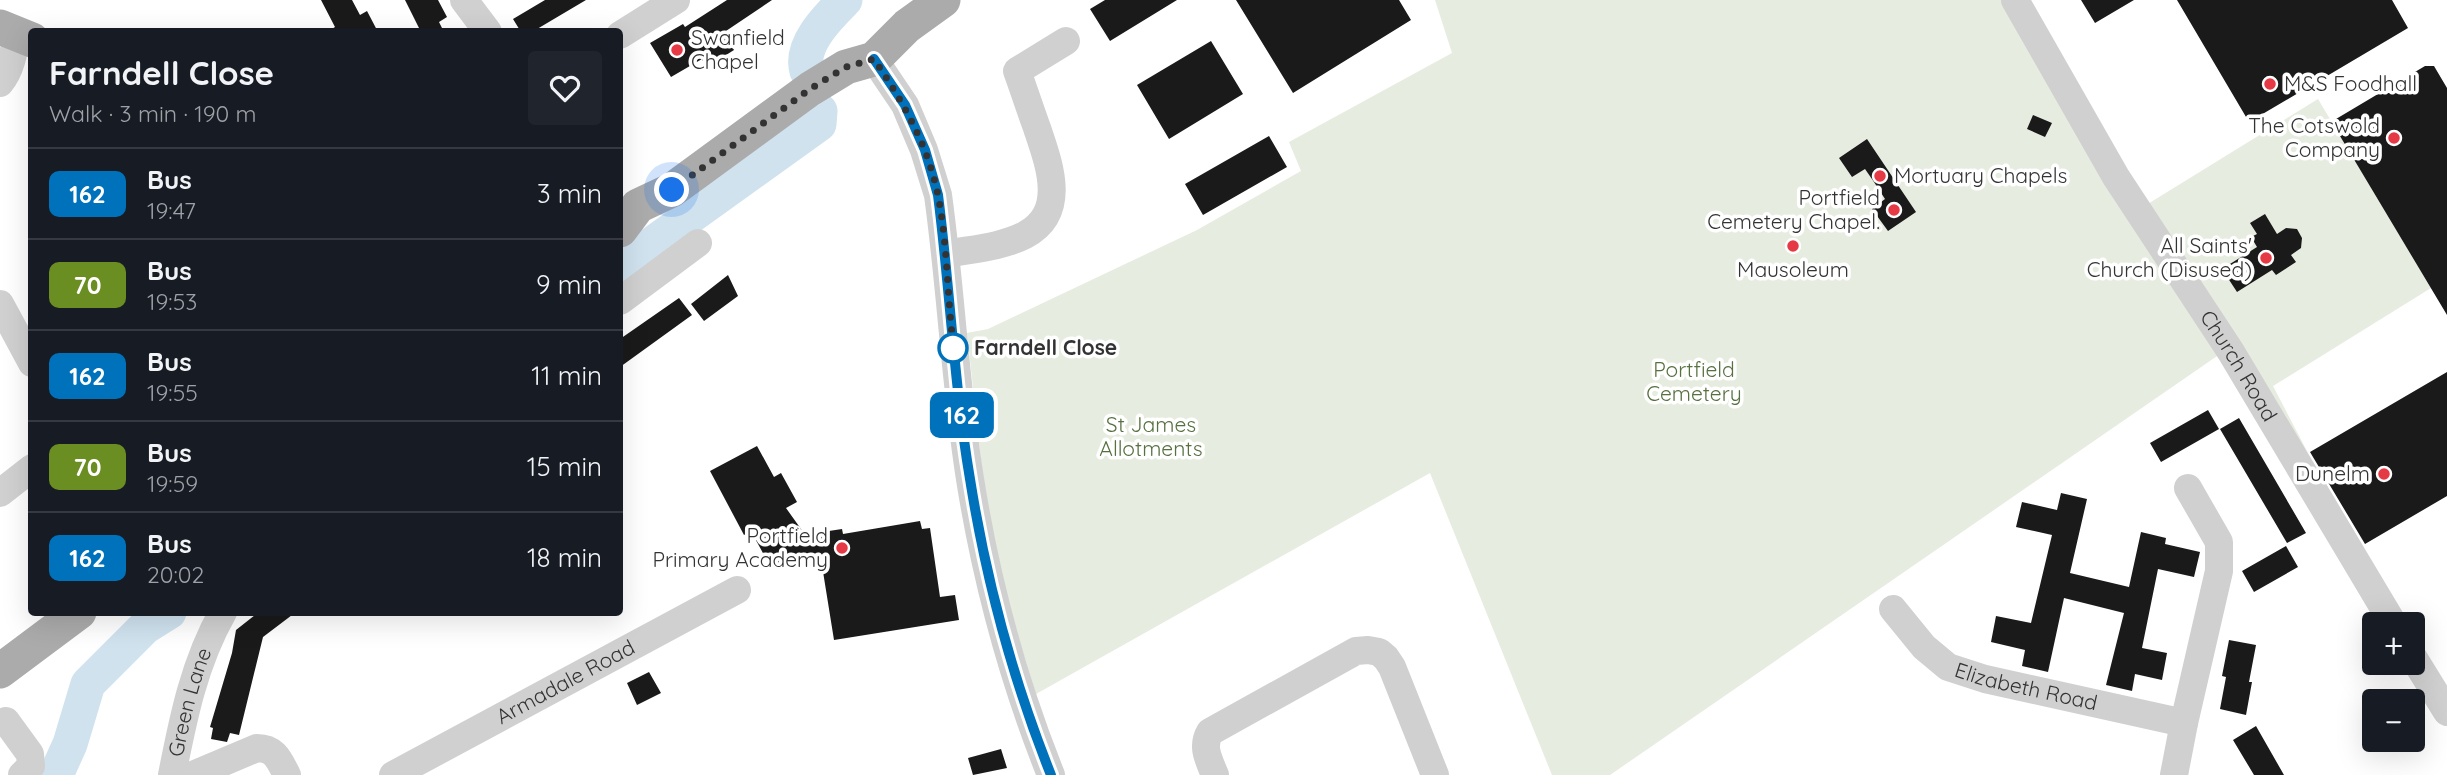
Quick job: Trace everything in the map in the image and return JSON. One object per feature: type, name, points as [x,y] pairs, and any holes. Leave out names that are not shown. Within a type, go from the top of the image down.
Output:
[{"type":"main road","points":[[626,210],[672,190],[837,72],[874,59],[907,26],[943,0]]},
{"type":"main road","points":[[0,671],[74,616]]},
{"type":"street","points":[[464,0],[485,28]]},
{"type":"street","points":[[623,32],[676,0]]},
{"type":"street","name":"Church Road","points":[[2015,0],[2116,177],[2231,352],[2386,612]]},
{"type":"street","points":[[0,83],[12,58],[16,34]]},
{"type":"street","points":[[946,254],[1008,242],[1023,236],[1043,222],[1052,200],[1052,180],[1017,71],[1066,41]]},
{"type":"street","points":[[874,59],[905,105],[925,150],[938,195],[970,479],[991,590],[1028,715],[1051,775]]},
{"type":"street","points":[[623,299],[698,243]]},
{"type":"street","points":[[0,304],[28,356]]},
{"type":"street","points":[[0,493],[28,471]]},
{"type":"street","points":[[2174,775],[2219,571],[2219,542],[2188,488]]},
{"type":"street","name":"Armadale Road","points":[[393,775],[737,590]]},
{"type":"street","name":"Elizabeth Road","points":[[1893,609],[1924,647],[1948,667],[2015,687],[2184,723]]},
{"type":"street","name":"Green Lane","points":[[172,775],[186,709],[217,622]]},
{"type":"street","points":[[1215,775],[1205,747],[1205,740],[1210,732],[1356,651],[1368,650],[1379,652],[1392,667],[1435,775]]},
{"type":"street","points":[[2424,675],[2447,712]]},
{"type":"street","points":[[6,721],[30,754],[31,766],[22,775]]},
{"type":"street","points":[[193,775],[257,748],[267,748],[275,753],[287,775]]},
{"type":"green space","name":"Portfield Cemetery","points":[[1435,0],[2009,0],[2138,210],[2318,99],[2431,288],[2273,386],[2308,453],[2401,612],[2387,612],[2220,354],[1610,775],[1552,775],[1430,473],[1036,694],[1002,584],[983,478],[967,333],[988,329],[1197,230],[1301,171],[1289,142],[1452,53]]},
{"type":"building","points":[[321,0],[352,0],[360,15],[367,11],[376,28],[333,28]]},
{"type":"building","points":[[405,0],[438,0],[447,17],[439,22],[442,28],[419,28]]},
{"type":"building","points":[[545,0],[586,0],[539,28],[519,28],[513,19]]},
{"type":"building","points":[[727,0],[772,0],[723,33],[734,50],[705,65],[702,59],[671,77],[650,43],[683,24],[685,27]]},
{"type":"building","points":[[1105,0],[1177,0],[1110,41],[1090,9]]},
{"type":"building","points":[[1236,0],[1399,0],[1411,20],[1293,93]]},
{"type":"building","points":[[2081,0],[2134,0],[2095,23]]},
{"type":"building","name":"M&S Foodhall","points":[[2177,0],[2392,0],[2408,28],[2249,122]]},
{"type":"building","points":[[1211,41],[1243,94],[1169,139],[1137,85]]},
{"type":"building","points":[[2425,66],[2434,66],[2447,88],[2447,315],[2334,126],[2336,119]]},
{"type":"building","points":[[2033,115],[2052,123],[2045,137],[2027,129]]},
{"type":"building","points":[[1269,136],[1287,167],[1203,215],[1185,184]]},
{"type":"building","points":[[1867,139],[1916,212],[1888,231],[1872,209],[1885,199],[1874,182],[1865,169],[1852,177],[1839,158]]},
{"type":"building","name":"All Saints' Church (Disused)","points":[[2265,214],[2277,234],[2286,228],[2297,229],[2302,238],[2301,248],[2291,255],[2296,262],[2276,275],[2272,270],[2237,292],[2222,269],[2257,247],[2251,237],[2257,234],[2250,223]]},
{"type":"building","points":[[728,275],[738,296],[704,321],[691,304]]},
{"type":"building","points":[[679,298],[692,315],[623,365],[623,337]]},
{"type":"building","name":"Dunelm","points":[[2447,372],[2447,496],[2365,544],[2310,452]]},
{"type":"building","points":[[2208,410],[2219,429],[2161,462],[2150,443]]},
{"type":"building","points":[[2239,418],[2306,533],[2287,543],[2220,429]]},
{"type":"building","points":[[757,446],[774,477],[781,473],[797,502],[786,508],[801,529],[809,534],[842,529],[843,534],[920,521],[922,529],[930,528],[940,597],[955,595],[959,620],[834,640],[820,553],[792,557],[771,568],[751,531],[744,535],[710,471]]},
{"type":"building","points":[[2061,493],[2087,499],[2070,573],[2129,587],[2141,532],[2166,538],[2165,544],[2200,552],[2194,577],[2158,569],[2142,648],[2167,653],[2162,680],[2135,674],[2132,691],[2106,685],[2124,613],[2064,598],[2048,672],[2022,666],[2025,650],[1991,642],[1996,616],[2031,623],[2052,535],[2016,527],[2022,502],[2057,510]]},
{"type":"building","points":[[2286,546],[2298,567],[2254,592],[2242,571]]},
{"type":"building","points":[[254,616],[291,616],[263,637],[239,735],[230,733],[227,742],[211,739],[213,728],[210,727],[236,630]]},
{"type":"building","points":[[2229,640],[2256,645],[2246,715],[2220,709],[2226,677],[2222,676]]},
{"type":"building","points":[[649,672],[661,693],[637,705],[627,683]]},
{"type":"building","points":[[2256,726],[2284,775],[2254,775],[2233,740]]},
{"type":"building","points":[[1001,749],[1007,768],[973,775],[968,758]]},
{"type":"waterway","points":[[807,71],[807,51],[811,41],[845,0]]},
{"type":"waterway","points":[[623,265],[819,124],[820,111]]},
{"type":"waterway","points":[[56,775],[70,744],[88,684],[145,627],[163,616]]},
{"type":"bus line","name":"162","points":[[874,59],[905,105],[925,150],[938,195],[970,479],[982,545],[991,590],[1028,715],[1051,775]]},
{"type":"place","name":"Swanfield Chapel","points":[[677,50]]},
{"type":"place","name":"M&S Foodhall","points":[[2270,84]]},
{"type":"place","name":"The Cotswold Company","points":[[2394,138]]},
{"type":"place","name":"Mortuary Chapels","points":[[1880,176]]},
{"type":"place","name":"Portfield Cemetery Chapel.","points":[[1894,210]]},
{"type":"place","name":"Mausoleum","points":[[1793,246]]},
{"type":"place","name":"All Saints' Church (Disused)","points":[[2266,258]]},
{"type":"place","name":"Farndell Close","points":[[953,348]]},
{"type":"place","name":"Dunelm","points":[[2384,474]]},
{"type":"place","name":"Portfield Primary Academy","points":[[842,548]]},
{"type":"route","points":[[672,190],[810,89],[846,67],[874,59],[905,105],[925,150],[938,195],[954,351],[953,348]]},
{"type":"park label","name":"St James Allotments","points":[[1151,437]]}]
